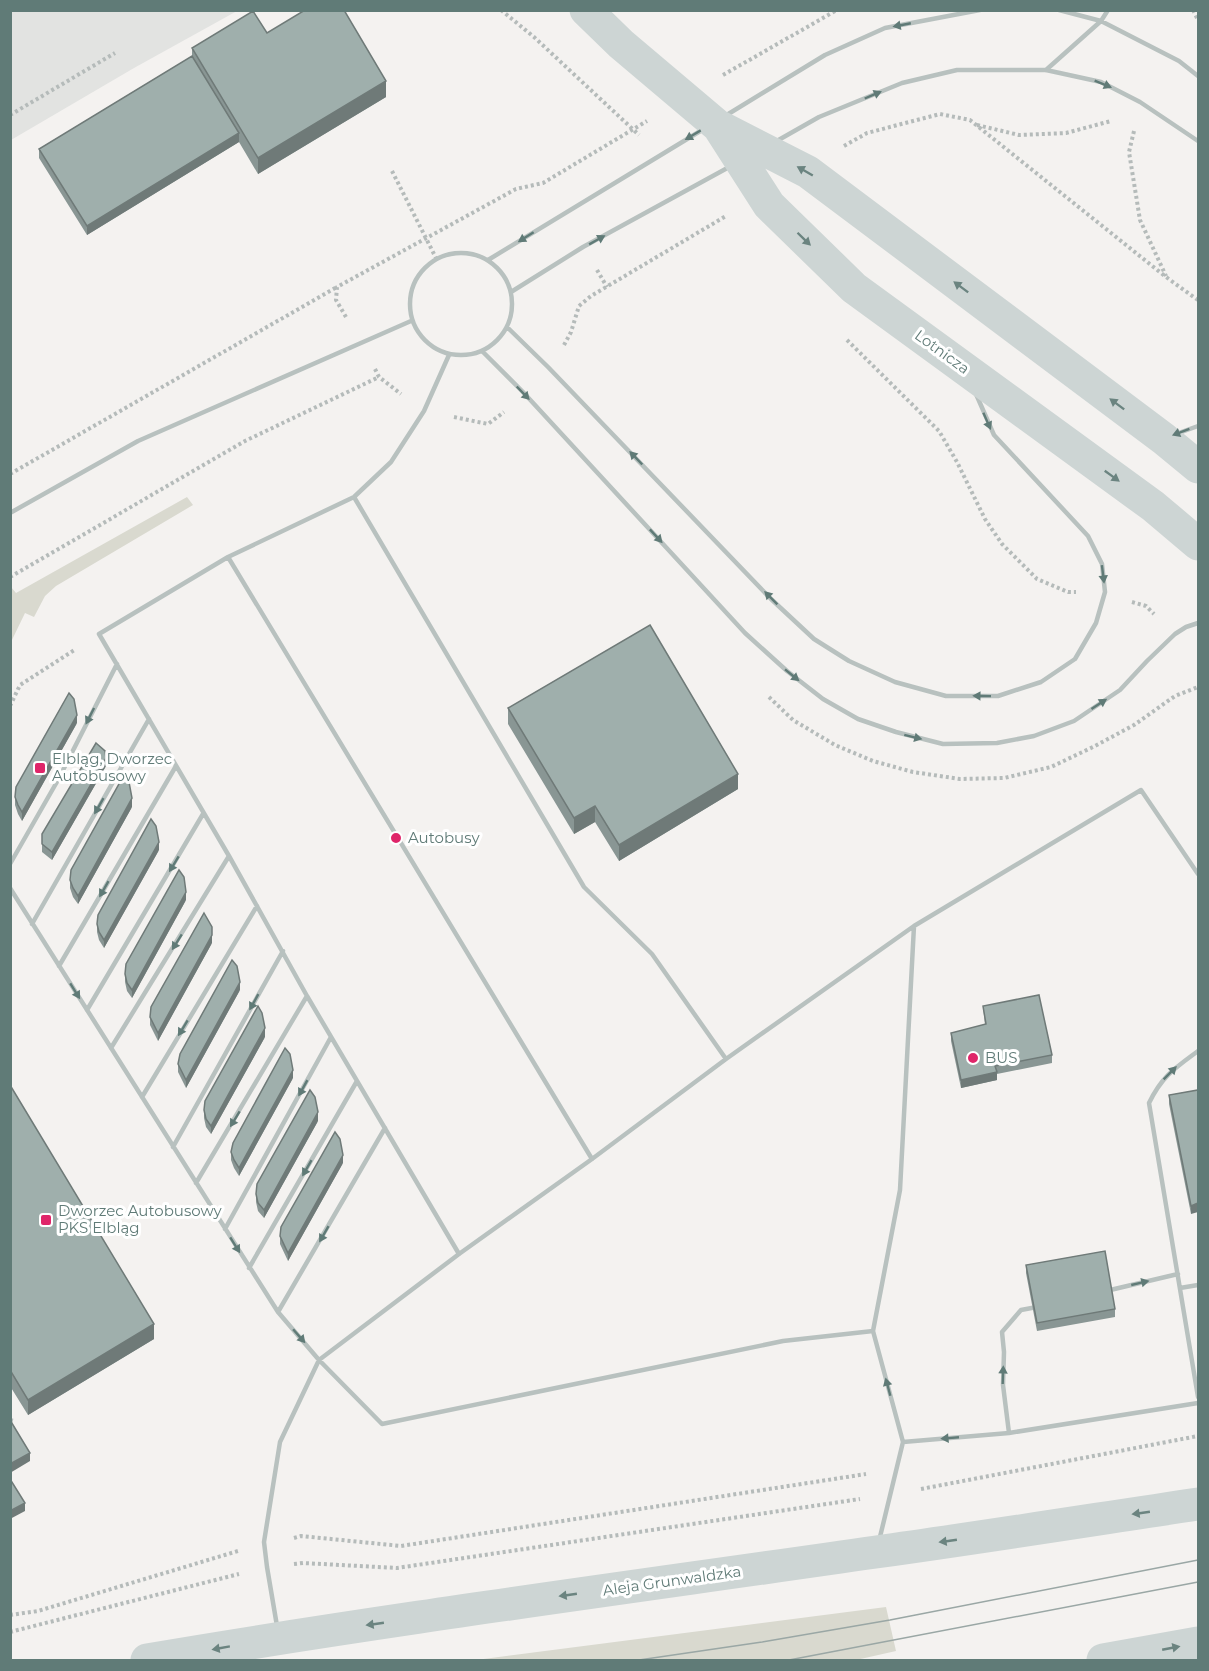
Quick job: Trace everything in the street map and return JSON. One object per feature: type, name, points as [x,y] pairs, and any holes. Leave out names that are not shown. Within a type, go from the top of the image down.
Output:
[{"type":"street","name":"Lotnicza","points":[[586,10],[621,44],[718,126],[808,172],[1164,439],[1198,467]]},
{"type":"street","name":"Lotnicza","points":[[718,126],[769,205],[854,288],[968,377],[1153,506],[1198,544]]},
{"type":"street","name":"Aleja Grunwaldzka","points":[[147,1660],[281,1649],[876,1552],[1198,1504]]},
{"type":"street","points":[[1103,1660],[1198,1642]]},
{"type":"lane","points":[[488,260],[825,56],[885,28],[980,10]]},
{"type":"lane","points":[[1059,10],[1101,21],[1179,61],[1198,76]]},
{"type":"lane","points":[[1046,70],[1101,21],[1108,10]]},
{"type":"lane","points":[[758,151],[819,117],[902,83],[957,70],[1046,70],[1101,82],[1140,102],[1198,141]]},
{"type":"lane","points":[[511,292],[583,247],[747,157]]},
{"type":"lane","points":[[453,253],[471,254],[488,260],[503,274],[511,292],[512,310],[507,327],[497,341],[482,351],[466,356],[449,355],[433,348],[420,336],[411,321],[409,303],[412,285],[422,270],[436,258],[453,253]]},
{"type":"lane","points":[[10,513],[138,441],[411,321]]},
{"type":"lane","points":[[507,327],[771,599],[814,639],[849,661],[895,682],[946,696],[998,696],[1041,682],[1075,659],[1095,623],[1105,592],[1102,564],[1088,536],[994,435],[968,377]]},
{"type":"lane","points":[[482,351],[523,392],[745,633],[823,699],[858,719],[943,744],[997,743],[1034,736],[1074,721],[1120,690],[1175,633],[1198,623]]},
{"type":"lane","points":[[449,355],[424,411],[391,462],[354,497],[228,556],[99,634],[229,856],[307,996],[459,1254]]},
{"type":"lane","points":[[1164,439],[1198,426]]},
{"type":"lane","points":[[354,497],[584,887],[652,954],[726,1059]]},
{"type":"lane","points":[[228,556],[592,1159]]},
{"type":"lane","points":[[10,864],[58,780],[117,664]]},
{"type":"lane","points":[[32,924],[148,719]]},
{"type":"lane","points":[[59,966],[176,766]]},
{"type":"lane","points":[[281,1649],[264,1542],[280,1442],[319,1360],[459,1254],[726,1059],[914,926],[1141,790],[1198,874]]},
{"type":"lane","points":[[87,1010],[203,814]]},
{"type":"lane","points":[[111,1048],[229,856]]},
{"type":"lane","points":[[10,888],[278,1312],[319,1360],[382,1424],[783,1341],[873,1331]]},
{"type":"lane","points":[[142,1097],[257,906]]},
{"type":"lane","points":[[876,1552],[903,1442],[873,1331],[900,1190],[914,926]]},
{"type":"lane","points":[[173,1147],[283,951]]},
{"type":"lane","points":[[196,1183],[307,996]]},
{"type":"lane","points":[[225,1229],[331,1037]]},
{"type":"lane","points":[[1198,1051],[1172,1070],[1156,1088],[1149,1103],[1198,1397]]},
{"type":"lane","points":[[249,1268],[357,1081]]},
{"type":"lane","points":[[278,1312],[385,1128]]},
{"type":"lane","points":[[1099,1292],[1178,1274]]},
{"type":"lane","points":[[1180,1288],[1198,1285]]},
{"type":"lane","points":[[1009,1433],[1003,1385],[1002,1332],[1021,1310],[1043,1305]]},
{"type":"lane","points":[[903,1442],[1009,1433],[1198,1403]]},
{"type":"path","points":[[501,10],[534,37],[640,136]]},
{"type":"path","points":[[1193,10],[1198,20]]},
{"type":"path","points":[[10,115],[116,53]]},
{"type":"path","points":[[1140,102],[1130,152],[1140,220],[1166,277]]},
{"type":"path","points":[[837,150],[867,133],[940,114],[969,120],[1198,300]]},
{"type":"path","points":[[975,125],[1019,135],[1066,133],[1108,121],[1136,123]]},
{"type":"path","points":[[392,171],[436,258]]},
{"type":"path","points":[[548,367],[571,332],[579,306],[591,296],[727,216]]},
{"type":"path","points":[[10,474],[337,287]]},
{"type":"path","points":[[846,339],[939,431],[985,519],[1002,544],[1037,579],[1068,592],[1105,592],[1146,606],[1175,633]]},
{"type":"path","points":[[10,577],[245,441],[379,377]]},
{"type":"path","points":[[508,417],[505,411],[523,392]]},
{"type":"path","points":[[10,706],[20,685],[99,634]]},
{"type":"path","points":[[763,692],[793,720],[835,745],[873,761],[913,772],[960,779],[1004,778],[1051,767],[1134,725],[1175,696],[1198,687]]},
{"type":"path","points":[[10,1632],[267,1567],[303,1563],[397,1568],[890,1495],[1198,1436]]},
{"type":"path","points":[[10,1615],[38,1611],[264,1542],[301,1536],[401,1546],[897,1470]]},
{"type":"shaded area","points":[[11,10],[237,10],[237,11],[11,140]]},
{"type":"shaded area","points":[[187,497],[193,505],[56,586],[45,596],[34,617],[25,613],[11,642],[11,587],[16,593]]},
{"type":"shaded area","points":[[886,1607],[896,1651],[856,1660],[476,1660]]},
{"type":"building","points":[[305,10],[344,10],[386,81],[258,158],[192,48],[253,11],[267,33]]},
{"type":"building","points":[[192,56],[239,133],[87,226],[39,149]]},
{"type":"building","points":[[650,625],[738,774],[619,845],[595,806],[574,818],[508,708]]},
{"type":"building","points":[[69,693],[74,699],[77,715],[22,812],[15,797],[16,787]]},
{"type":"building","points":[[96,743],[105,751],[106,758],[52,852],[42,844],[42,834]]},
{"type":"building","points":[[124,775],[129,782],[132,798],[78,896],[70,880],[71,870]]},
{"type":"building","points":[[151,819],[156,826],[159,842],[104,940],[97,924],[98,915]]},
{"type":"building","points":[[179,870],[184,877],[186,892],[132,990],[127,983],[126,964]]},
{"type":"building","points":[[204,913],[212,927],[212,935],[158,1033],[150,1017],[151,1007]]},
{"type":"building","points":[[232,960],[237,966],[240,982],[186,1080],[178,1064],[180,1054]]},
{"type":"building","points":[[1039,995],[1052,1055],[995,1066],[997,1072],[961,1080],[951,1033],[986,1024],[983,1006]]},
{"type":"building","points":[[258,1006],[265,1028],[211,1126],[206,1119],[205,1101]]},
{"type":"building","points":[[285,1048],[290,1054],[293,1070],[239,1168],[231,1152],[233,1143]]},
{"type":"building","name":"Dworzec Autobusowy PKS Elbląg","points":[[10,1085],[154,1324],[28,1400],[10,1370]]},
{"type":"building","points":[[310,1090],[315,1097],[318,1112],[264,1210],[258,1203],[257,1184]]},
{"type":"building","points":[[1198,1090],[1198,1203],[1191,1206],[1169,1095]]},
{"type":"building","points":[[335,1132],[340,1139],[343,1155],[288,1253],[280,1236],[281,1227]]},
{"type":"building","points":[[1105,1251],[1115,1309],[1037,1323],[1026,1265]]},
{"type":"building","points":[[10,1420],[30,1453],[10,1464]]},
{"type":"building","points":[[10,1479],[25,1503],[10,1511]]},
{"type":"tram line","points":[[639,1660],[890,1620],[1198,1560]]},
{"type":"tram line","points":[[789,1660],[1198,1582]]},
{"type":"place","name":"Elbląg, Dworzec Autobusowy","points":[[40,768]]},
{"type":"place","name":"Autobusy","points":[[396,838]]},
{"type":"place","name":"BUS","points":[[973,1058]]},
{"type":"place","name":"Dworzec Autobusowy PKS Elbląg","points":[[46,1220]]}]
